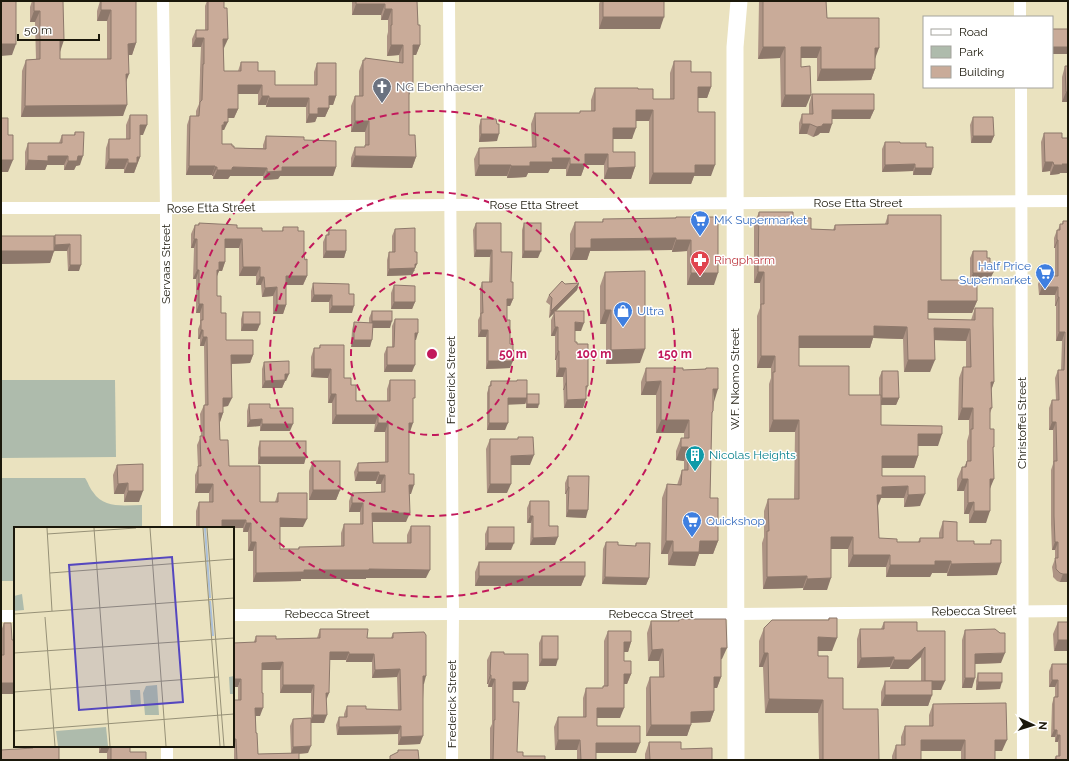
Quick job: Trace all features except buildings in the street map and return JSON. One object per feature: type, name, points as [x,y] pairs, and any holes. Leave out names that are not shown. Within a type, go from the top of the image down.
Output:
[{"type":"main road","name":"W.F. Nkomo Street","points":[[731,1],[736,46]]},
{"type":"main road","name":"W.F. Nkomo Street","points":[[736,760],[735,203],[736,46],[739,1]]},
{"type":"street","name":"Servaas Street","points":[[163,1],[166,208],[167,527]]},
{"type":"street","name":"Frederick Street","points":[[449,1],[453,614],[452,760]]},
{"type":"street","points":[[1020,1],[1020,16]]},
{"type":"street","name":"Christoffel Street","points":[[1021,88],[1023,760]]},
{"type":"street","name":"Rose Etta Street","points":[[1,208],[1068,201]]},
{"type":"street","name":"Rebecca Street","points":[[234,615],[736,614],[1068,611]]},
{"type":"street","points":[[1,616],[14,616]]},
{"type":"street","points":[[167,747],[167,760]]},
{"type":"green space","points":[[1,380],[115,380],[116,457],[1,458]]},
{"type":"green space","points":[[1,478],[85,478],[93,492],[109,504],[142,505],[142,527],[14,527],[14,581],[1,581]]},
{"type":"place","name":"NG Ebenhaeser","points":[[382,104]]},
{"type":"place","name":"MK Supermarket","points":[[700,237]]},
{"type":"place","name":"Ringpharm","points":[[700,277]]},
{"type":"place","name":"Half Price Supermarket","points":[[1045,290]]},
{"type":"place","name":"Ultra","points":[[623,328]]},
{"type":"place","name":"Nicolas Heights","points":[[695,472]]},
{"type":"place","name":"Quickshop","points":[[692,538]]}]
